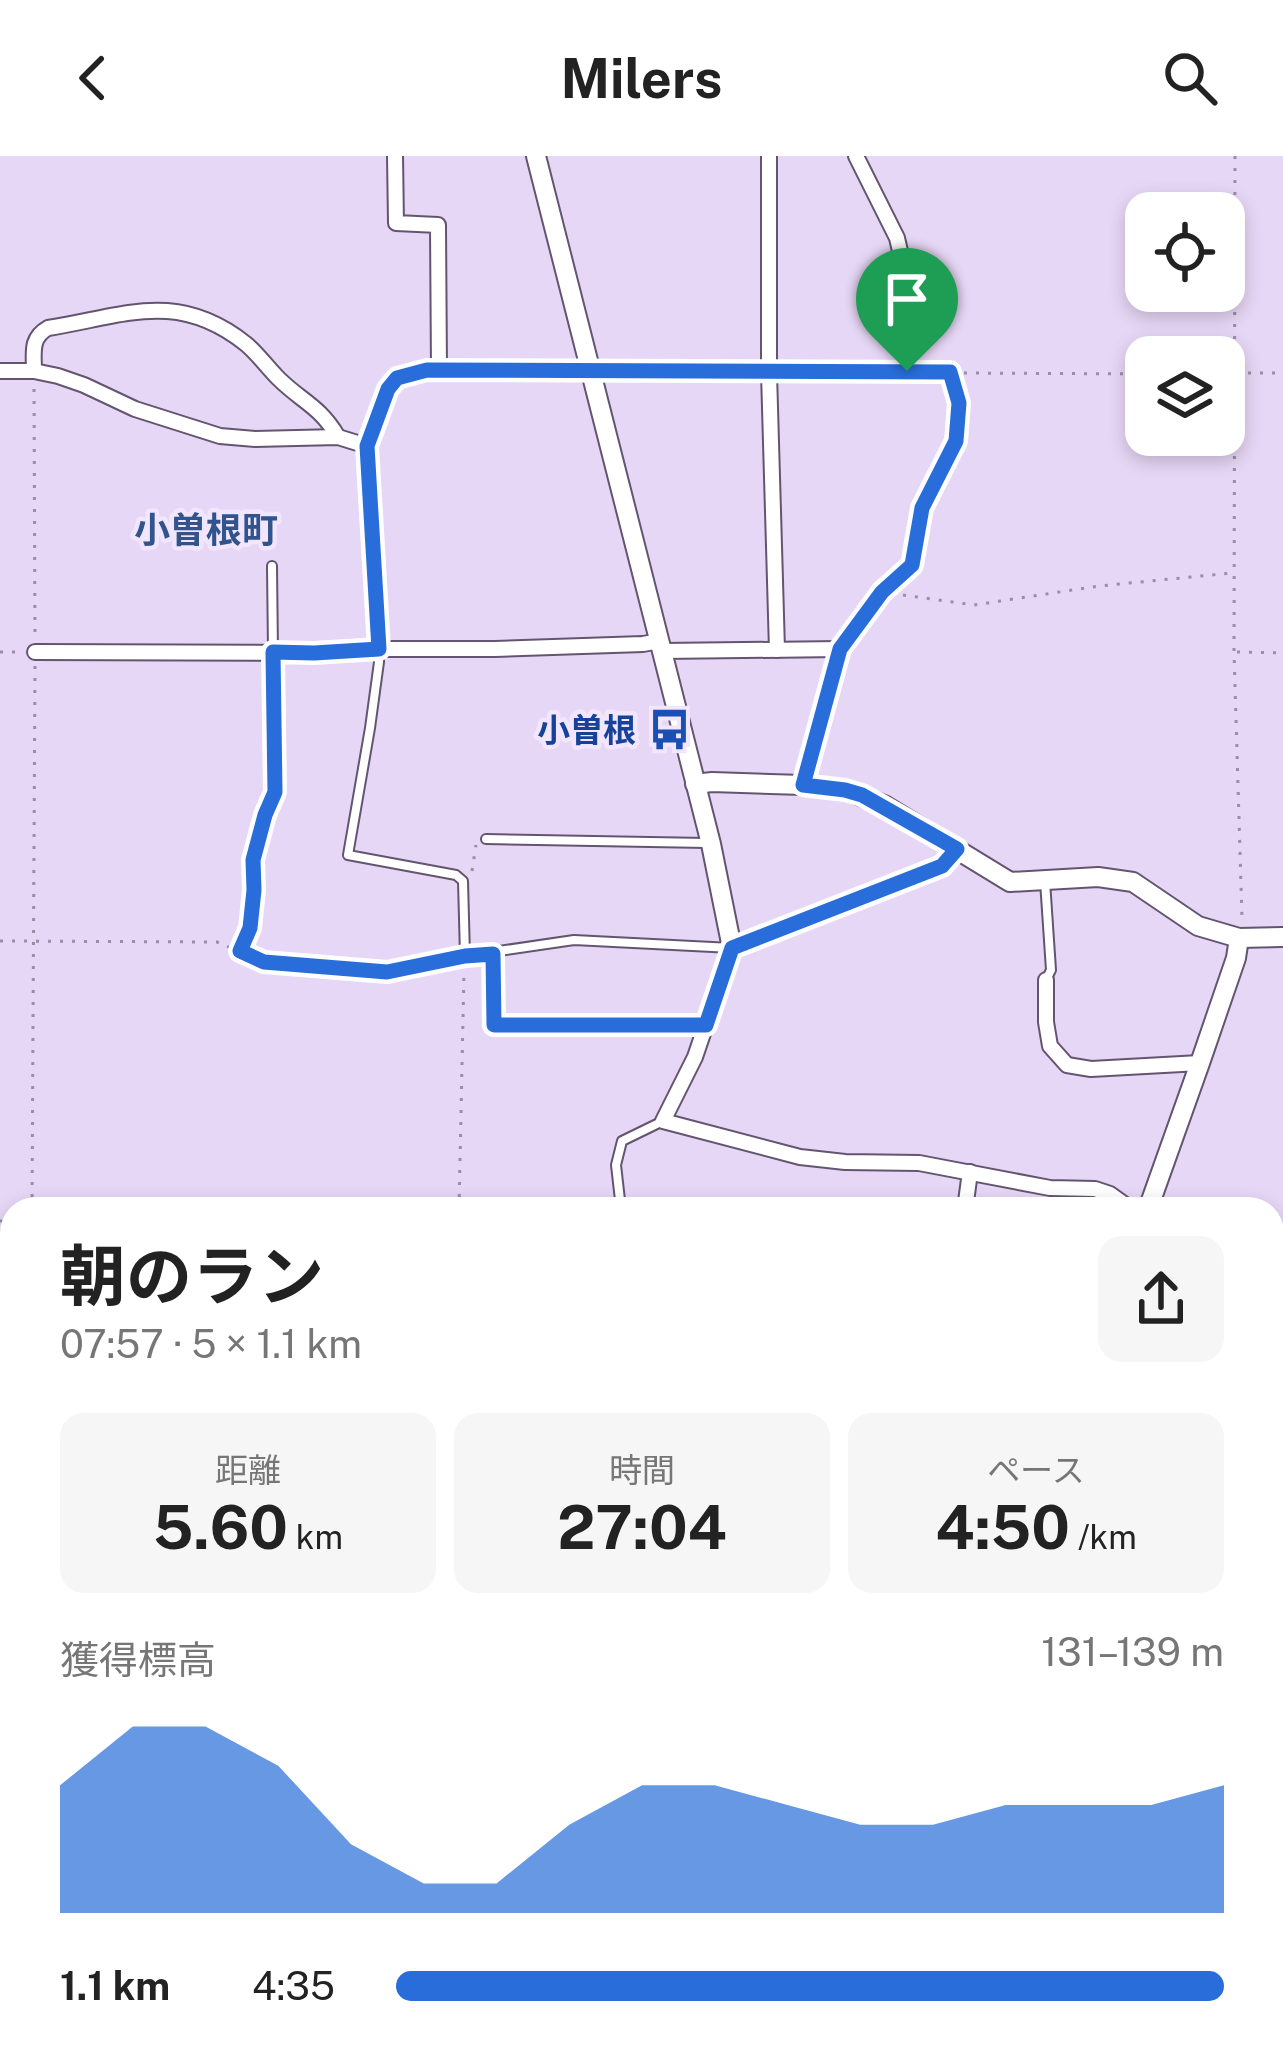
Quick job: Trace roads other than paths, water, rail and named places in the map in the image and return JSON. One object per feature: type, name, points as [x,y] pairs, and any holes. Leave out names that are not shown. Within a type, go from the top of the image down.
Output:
[{"type":"street","points":[[394,156],[397,223],[438,226],[439,371]]},
{"type":"street","points":[[536,156],[711,844],[732,948],[695,1057],[663,1121],[800,1157],[919,1163],[1050,1188],[1095,1190],[1113,1197]]},
{"type":"street","points":[[769,156],[777,650]]},
{"type":"street","points":[[856,156],[897,238],[903,264],[907,371]]},
{"type":"street","points":[[34,371],[34,342],[48,328],[137,310],[186,313],[226,330],[248,346],[280,380],[322,413],[338,437]]},
{"type":"street","points":[[0,371],[34,371],[84,385],[135,409],[220,436],[338,437],[367,446]]},
{"type":"street","points":[[379,649],[367,446],[388,389],[397,378],[439,371],[950,372],[959,403],[956,441],[922,508],[912,565],[882,592],[840,649],[803,785]]},
{"type":"street","points":[[34,652],[314,653],[643,644],[840,649]]},
{"type":"street","points":[[695,784],[845,790],[862,795],[1010,882],[1098,877],[1133,882],[1198,926],[1239,938],[1283,937]]},
{"type":"street","points":[[1152,1197],[1239,938]]},
{"type":"street","points":[[1046,980],[1050,1046],[1066,1065],[1091,1069],[1200,1063]]},
{"type":"street","points":[[967,1197],[970,1172]]},
{"type":"lane","points":[[272,566],[273,652]]},
{"type":"lane","points":[[379,649],[348,855],[457,875],[463,880],[465,956],[574,940],[732,948],[942,866],[957,849]]},
{"type":"lane","points":[[486,839],[711,844]]},
{"type":"lane","points":[[1045,881],[1052,970],[1046,980]]},
{"type":"lane","points":[[493,954],[494,1025],[706,1025]]},
{"type":"lane","points":[[620,1197],[616,1166],[622,1141],[663,1121]]},
{"type":"place","name":"小曽根","points":[[670,730]]},
{"type":"district","name":"小曽根町","points":[[206,530]]}]
